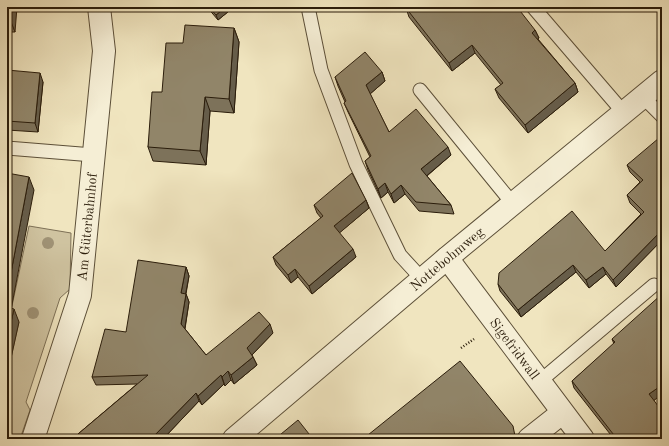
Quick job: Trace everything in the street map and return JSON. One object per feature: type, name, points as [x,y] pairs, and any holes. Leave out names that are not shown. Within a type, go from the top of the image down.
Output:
[{"type":"street","name":"Am Güterbahnhof","points":[[33,439],[80,295],[104,51],[99,7]]},
{"type":"street","name":"Nottebohmweg","points":[[234,439],[447,258],[662,81]]},
{"type":"street","name":"Sigefridwall","points":[[447,258],[583,439]]},
{"type":"street","points":[[529,439],[562,413]]},
{"type":"lane","points":[[308,7],[321,70],[356,164],[400,255],[422,279]]},
{"type":"lane","points":[[533,7],[624,113]]},
{"type":"lane","points":[[420,90],[512,204]]},
{"type":"lane","points":[[643,97],[662,116]]},
{"type":"lane","points":[[7,148],[93,155]]},
{"type":"lane","points":[[539,382],[654,285]]},
{"type":"shaded area","points":[[29,226],[71,233],[70,289],[60,298],[26,402],[30,410],[20,439],[7,439],[7,376],[19,322],[9,320]]},
{"type":"building","points":[[7,7],[11,7],[10,19],[7,19]]},
{"type":"building","points":[[209,7],[226,7],[216,15]]},
{"type":"building","points":[[517,7],[535,30],[532,33],[575,83],[525,125],[495,89],[503,83],[472,45],[449,63],[406,8]]},
{"type":"building","points":[[185,25],[234,28],[229,99],[205,97],[200,151],[148,147],[152,92],[162,92],[166,43],[183,43]]},
{"type":"building","points":[[365,52],[382,72],[366,85],[389,132],[416,109],[448,147],[421,169],[451,205],[416,202],[401,185],[391,194],[385,183],[378,189],[365,161],[371,156],[344,103],[346,101],[335,77]]},
{"type":"building","points":[[7,70],[40,73],[35,123],[7,121]]},
{"type":"building","points":[[659,138],[662,140],[662,230],[613,280],[603,267],[586,280],[573,265],[518,310],[498,284],[499,273],[572,211],[605,251],[644,212],[627,195],[643,180],[627,165]]},
{"type":"building","points":[[7,173],[29,177],[7,294]]},
{"type":"building","points":[[352,173],[366,200],[334,226],[353,249],[309,286],[295,269],[288,275],[273,257],[323,216],[314,205]]},
{"type":"building","points":[[138,260],[186,267],[181,293],[186,294],[181,324],[206,355],[259,312],[270,324],[247,348],[253,357],[231,375],[228,371],[222,377],[221,375],[198,396],[196,393],[151,439],[83,439],[78,434],[148,375],[92,377],[105,329],[126,332]]},
{"type":"building","points":[[662,294],[662,385],[649,394],[662,411],[662,439],[617,439],[572,381],[615,342],[612,339]]},
{"type":"building","points":[[7,307],[14,309],[7,340]]},
{"type":"building","points":[[460,361],[513,426],[515,436],[522,439],[363,439]]},
{"type":"building","points":[[298,420],[313,439],[275,439]]}]
